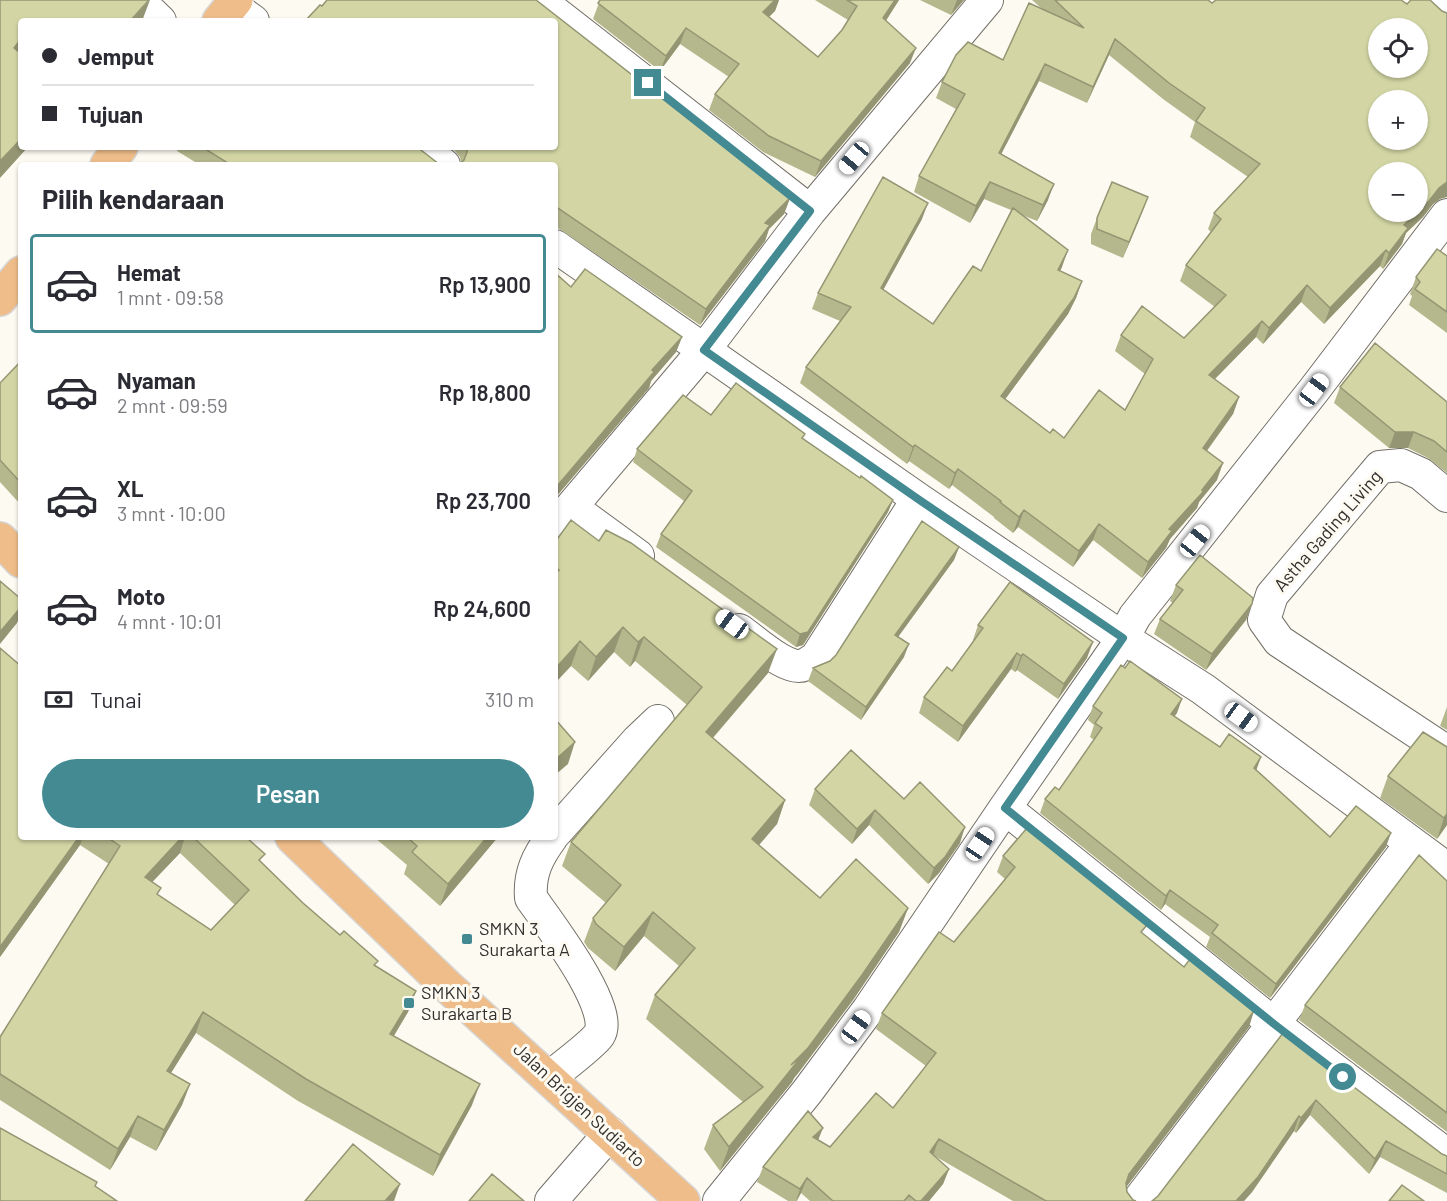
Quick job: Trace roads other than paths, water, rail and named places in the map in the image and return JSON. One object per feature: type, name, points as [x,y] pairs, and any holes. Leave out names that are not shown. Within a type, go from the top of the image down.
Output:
[{"type":"main road","points":[[109,162],[119,150]]},
{"type":"main road","points":[[0,299],[18,277]]},
{"type":"main road","points":[[0,539],[18,558]]},
{"type":"main road","name":"Jalan Brigjen Sudiarto","points":[[299,840],[446,985],[550,1077],[683,1201]]},
{"type":"street","points":[[138,0],[157,18]]},
{"type":"street","points":[[664,575],[563,517],[704,350],[810,211],[987,0]]},
{"type":"street","points":[[1431,0],[1447,13]]},
{"type":"street","points":[[542,1],[810,211]]},
{"type":"street","points":[[424,150],[440,162]]},
{"type":"street","points":[[719,1201],[807,1092],[868,1010],[1123,638],[1135,616],[1314,390],[1447,215]]},
{"type":"street","points":[[558,248],[918,499],[1123,638],[1203,689],[1447,869]]},
{"type":"street","name":"Astha Gading Living","points":[[1447,496],[1421,474],[1401,465],[1380,467],[1272,595],[1264,621],[1279,641],[1447,752]]},
{"type":"street","points":[[720,616],[785,663],[795,666],[804,665],[816,658],[918,499]]},
{"type":"street","points":[[558,830],[638,740],[658,721]]},
{"type":"street","points":[[1005,808],[1274,1024],[1447,1155]]},
{"type":"street","points":[[550,840],[538,856],[530,883],[531,898],[590,986],[603,1020],[599,1036],[550,1077]]},
{"type":"street","points":[[1138,1201],[1411,844]]},
{"type":"street","points":[[551,1201],[610,1133]]},
{"type":"place","name":"SMKN 3 Surakarta A","points":[[467,939]]},
{"type":"place","name":"SMKN 3 Surakarta B","points":[[409,1003]]}]
